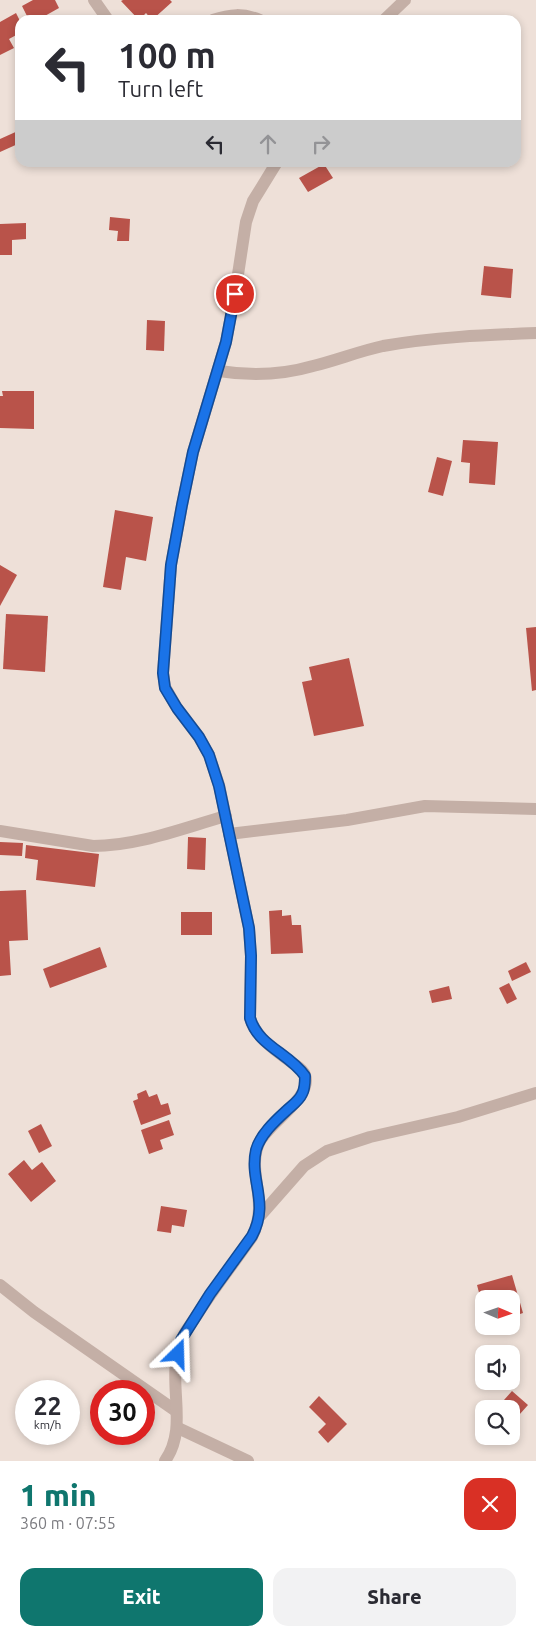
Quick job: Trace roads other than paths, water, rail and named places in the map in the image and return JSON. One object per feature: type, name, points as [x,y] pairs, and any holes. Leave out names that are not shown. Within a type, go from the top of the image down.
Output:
[{"type":"street","points":[[94,0],[104,15]]},
{"type":"street","points":[[389,15],[405,0]]},
{"type":"street","points":[[231,15],[244,15]]},
{"type":"street","points":[[165,1461],[172,1450],[178,1428],[174,1367],[181,1340],[257,1226],[260,1216],[260,1197],[255,1165],[256,1150],[260,1140],[302,1094],[305,1076],[301,1069],[268,1044],[252,1024],[250,1018],[251,956],[249,928],[219,786],[209,755],[199,737],[177,708],[165,688],[163,673],[171,565],[193,452],[219,371],[226,342],[246,222],[253,201],[274,167]]},
{"type":"street","points":[[219,371],[239,374],[281,372],[312,367],[381,347],[426,339],[536,333]]},
{"type":"street","points":[[230,834],[347,820],[425,806],[536,809]]},
{"type":"street","points":[[0,831],[102,846],[136,841],[226,816]]},
{"type":"street","points":[[260,1216],[304,1166],[327,1151],[370,1138],[458,1117],[536,1093]]},
{"type":"street","points":[[0,1285],[34,1312],[176,1411]]},
{"type":"street","points":[[178,1428],[248,1461]]}]
